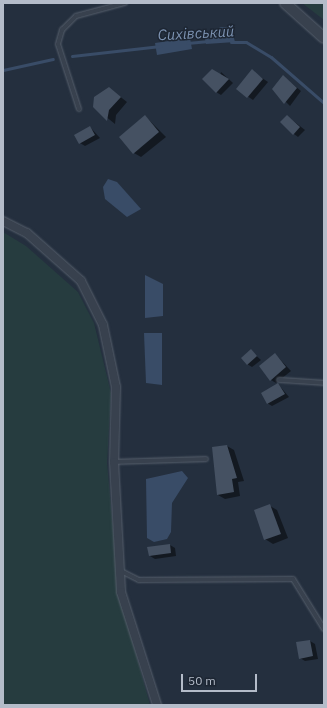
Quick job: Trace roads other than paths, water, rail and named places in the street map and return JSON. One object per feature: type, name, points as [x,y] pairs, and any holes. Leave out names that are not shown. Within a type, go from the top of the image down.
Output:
[{"type":"street","points":[[285,3],[324,38]]},
{"type":"street","points":[[3,221],[27,233],[81,281],[103,325],[116,387],[114,462],[121,592],[158,705]]},
{"type":"lane","points":[[79,108],[58,44],[62,30],[76,16],[125,3]]},
{"type":"lane","points":[[279,380],[324,383]]},
{"type":"lane","points":[[114,462],[206,459]]},
{"type":"lane","points":[[121,571],[139,580],[293,579],[324,629]]},
{"type":"water","points":[[221,27],[231,27],[235,42],[206,44],[204,35]]},
{"type":"water","points":[[190,38],[192,49],[157,55],[155,43]]},
{"type":"water","points":[[108,179],[117,182],[141,209],[127,217],[105,199],[103,187]]},
{"type":"water","points":[[145,275],[163,284],[163,316],[145,318]]},
{"type":"water","points":[[144,333],[162,333],[162,385],[146,383]]},
{"type":"water","points":[[182,471],[188,478],[172,503],[171,532],[167,539],[154,542],[147,538],[146,479]]},
{"type":"waterway","name":"Сихівський","points":[[187,43],[209,41]]},
{"type":"waterway","name":"Сихівський","points":[[231,42],[246,42],[271,57],[324,103]]},
{"type":"waterway","name":"Сихівський","points":[[72,56],[160,46]]},
{"type":"waterway","name":"Сихівський","points":[[3,70],[53,59]]}]
